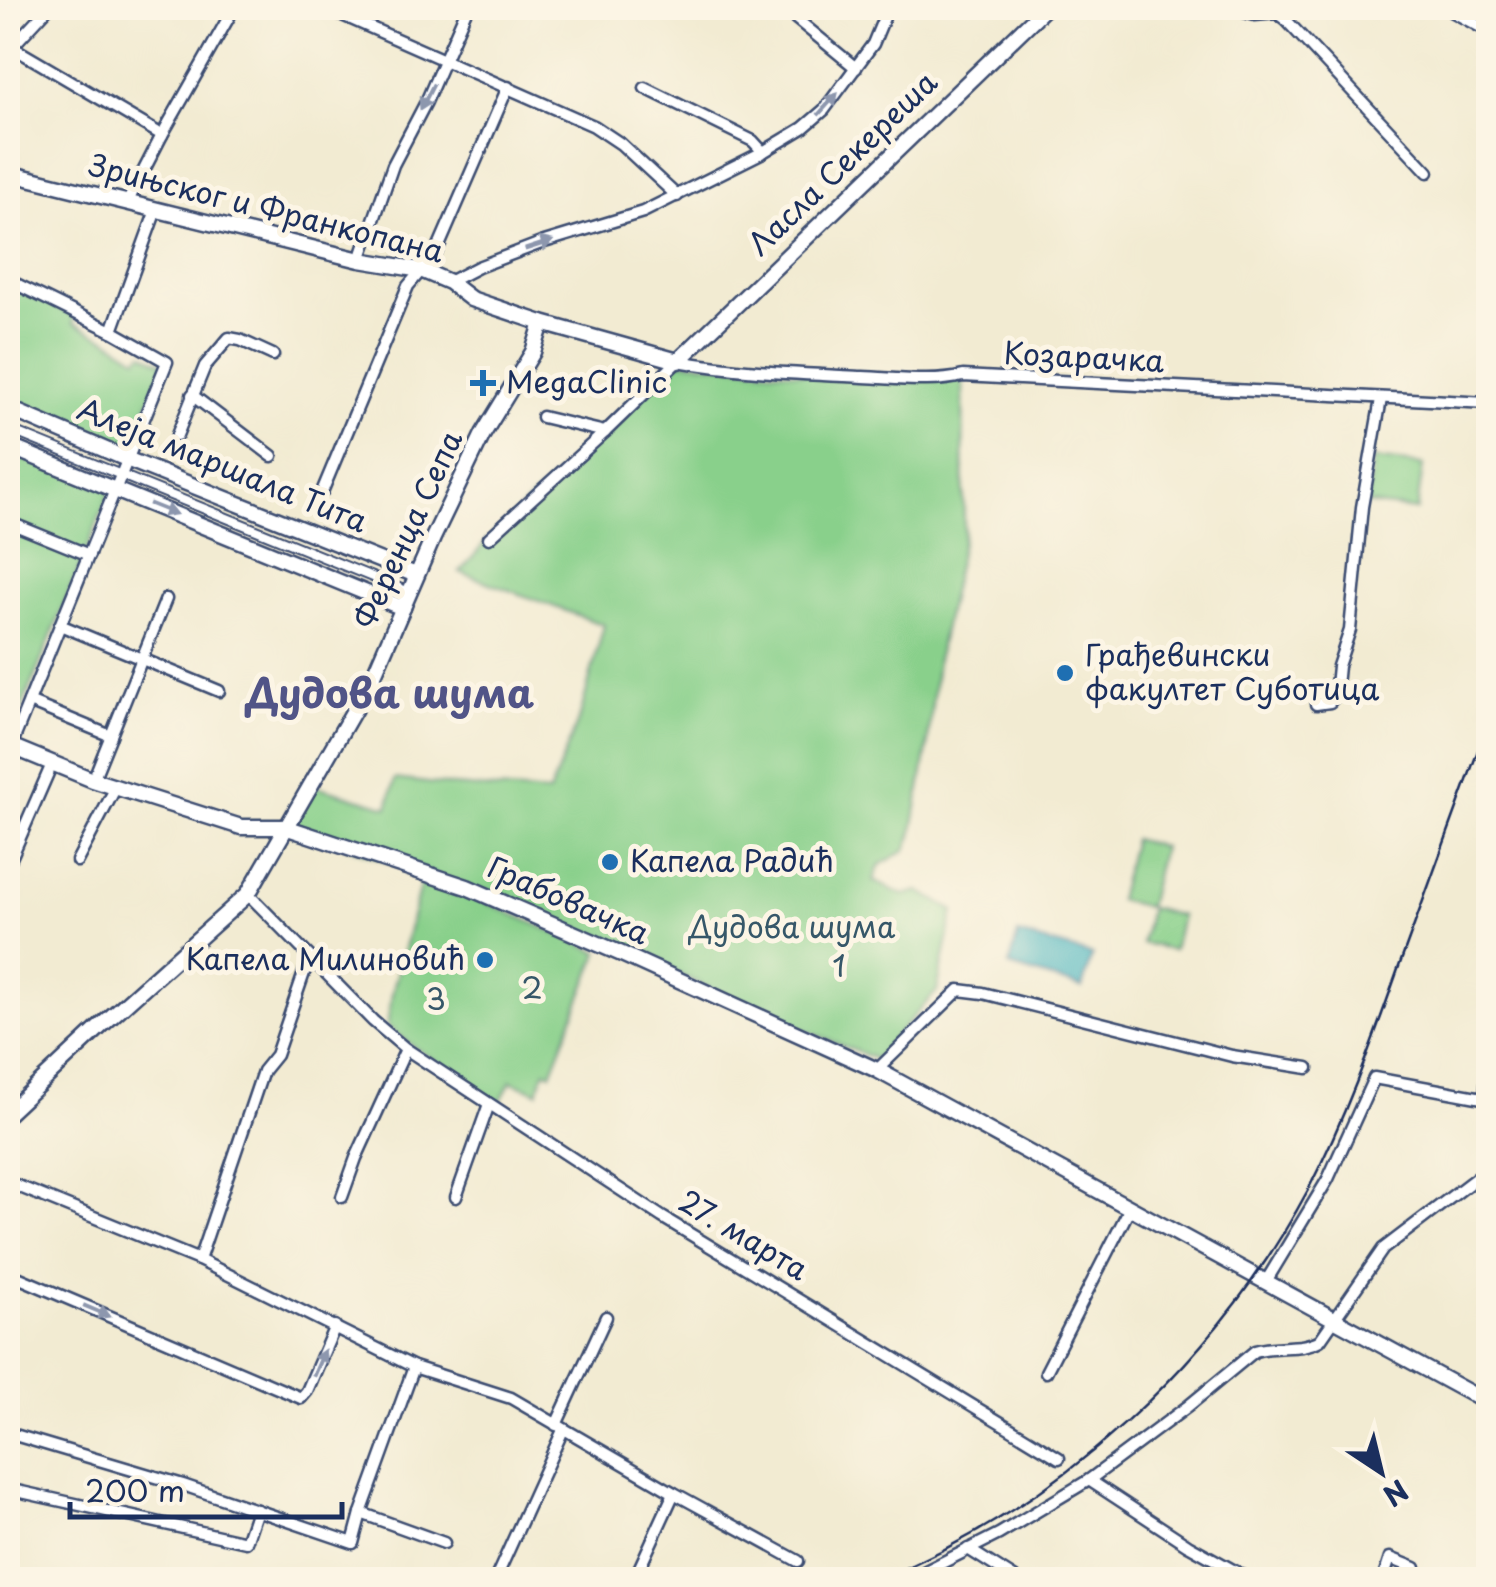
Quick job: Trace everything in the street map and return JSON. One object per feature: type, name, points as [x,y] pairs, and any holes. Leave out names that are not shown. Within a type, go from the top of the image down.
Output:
[{"type":"street","points":[[48,8],[10,50],[162,135]]},
{"type":"street","points":[[127,203],[234,8]]},
{"type":"street","points":[[326,8],[594,126],[632,153],[677,196]]},
{"type":"street","points":[[360,260],[393,166],[467,8]]},
{"type":"street","points":[[783,8],[856,68]]},
{"type":"street","points":[[449,282],[540,244],[643,212],[803,128],[824,110],[873,44],[888,8]]},
{"type":"street","name":"Ласла Секереша","points":[[678,361],[1045,8]]},
{"type":"street","points":[[1230,8],[1255,16],[1277,13],[1286,20],[1428,172]]},
{"type":"street","points":[[1446,8],[1488,31]]},
{"type":"street","points":[[322,492],[408,286],[436,252],[508,87]]},
{"type":"street","points":[[645,88],[752,140],[762,152]]},
{"type":"street","name":"Зрињског и Франкопана","points":[[8,173],[360,260],[421,270],[449,282],[471,299],[678,361]]},
{"type":"street","points":[[112,331],[156,210]]},
{"type":"street","points":[[8,280],[167,362],[9,745]]},
{"type":"street","name":"Ференца Сепа","points":[[8,1113],[248,894],[372,679],[416,574],[484,434],[533,352],[542,323]]},
{"type":"street","points":[[177,435],[205,366],[228,338],[273,355]]},
{"type":"street","points":[[489,538],[678,361]]},
{"type":"street","name":"Козарачка","points":[[678,361],[812,374],[936,380],[962,376],[1488,404]]},
{"type":"street","points":[[192,395],[272,456]]},
{"type":"street","points":[[1316,704],[1330,702],[1335,696],[1338,666],[1350,630],[1362,507],[1382,400]]},
{"type":"street","name":"Алеја маршала Тита","points":[[8,408],[416,574]]},
{"type":"street","points":[[542,417],[605,432]]},
{"type":"street","name":"Алеја маршала Тита","points":[[8,429],[119,483],[402,608]]},
{"type":"street","name":"Алеја маршала Тита","points":[[8,446],[119,483],[409,592]]},
{"type":"street","points":[[8,522],[89,555]]},
{"type":"street","points":[[93,780],[166,599]]},
{"type":"street","points":[[60,625],[218,691]]},
{"type":"street","points":[[29,702],[111,736]]},
{"type":"street","name":"Грабовачка","points":[[9,745],[93,780],[240,827],[285,827],[467,887],[877,1070],[1488,1403]]},
{"type":"street","points":[[8,860],[52,764]]},
{"type":"street","points":[[77,861],[116,787]]},
{"type":"street","name":"27. марта","points":[[248,894],[373,1021],[406,1049],[662,1217],[1059,1458]]},
{"type":"street","points":[[199,1260],[263,1072],[276,1055],[311,959]]},
{"type":"street","points":[[877,1070],[959,990],[1232,1056],[1308,1068]]},
{"type":"street","points":[[342,1197],[406,1049]]},
{"type":"street","points":[[1265,1282],[1328,1180],[1374,1078],[1487,1099],[1488,1060]]},
{"type":"street","points":[[456,1197],[490,1104]]},
{"type":"street","points":[[908,1580],[1089,1480],[1251,1353],[1312,1344],[1323,1337],[1383,1249],[1488,1169]]},
{"type":"street","points":[[8,1182],[199,1260],[414,1367],[510,1398],[798,1561]]},
{"type":"street","points":[[1046,1372],[1130,1208]]},
{"type":"street","points":[[8,1273],[301,1398],[335,1326]]},
{"type":"street","points":[[495,1580],[606,1317]]},
{"type":"street","points":[[8,1434],[184,1485],[352,1542],[414,1367]]},
{"type":"street","points":[[1089,1480],[1188,1545],[1251,1580]]},
{"type":"street","points":[[8,1489],[246,1542],[257,1510]]},
{"type":"street","points":[[634,1580],[674,1493]]},
{"type":"street","points":[[360,1513],[444,1543]]},
{"type":"street","points":[[968,1549],[1017,1580]]},
{"type":"street","points":[[1383,1580],[1390,1558],[1414,1568]]},
{"type":"street","points":[[926,1570],[938,1580]]},
{"type":"green space","points":[[8,283],[75,316],[73,323],[137,358],[143,353],[164,363],[127,457],[120,454],[121,448],[8,401]]},
{"type":"green space","name":"1","points":[[678,361],[811,374],[963,376],[964,533],[937,659],[912,836],[906,850],[880,865],[873,881],[904,895],[919,891],[954,911],[937,991],[875,1059],[627,951],[291,825],[309,784],[388,807],[395,779],[549,793],[580,716],[604,625],[460,572],[489,538]]},
{"type":"green space","points":[[8,453],[111,490],[8,742]]},
{"type":"green space","points":[[1373,459],[1423,465],[1417,510],[1367,504]]},
{"type":"green space","points":[[1133,839],[1162,847],[1148,907],[1118,900]]},
{"type":"green space","name":"Дудова шума","points":[[422,879],[467,894],[599,952],[551,1073],[545,1070],[538,1092],[511,1081],[499,1104],[387,1026]]},
{"type":"green space","points":[[1150,908],[1181,916],[1173,950],[1142,943]]},
{"type":"water","points":[[1018,934],[1092,955],[1082,988],[1009,966]]},
{"type":"railway","points":[[877,1580],[944,1549],[1069,1470],[1179,1370],[1271,1253],[1308,1190],[1345,1110],[1488,723]]},
{"type":"place","name":"MegaClinic","points":[[483,383]]},
{"type":"place","name":"Грађевински факултет Суботица","points":[[1065,673]]},
{"type":"place","name":"Капела Радић","points":[[610,862]]},
{"type":"place","name":"Капела Милиновић","points":[[485,960]]},
{"type":"district","name":"Дудова шума","points":[[390,694]]},
{"type":"park label","name":"2","points":[[532,989]]},
{"type":"park label","name":"3","points":[[436,1000]]}]
